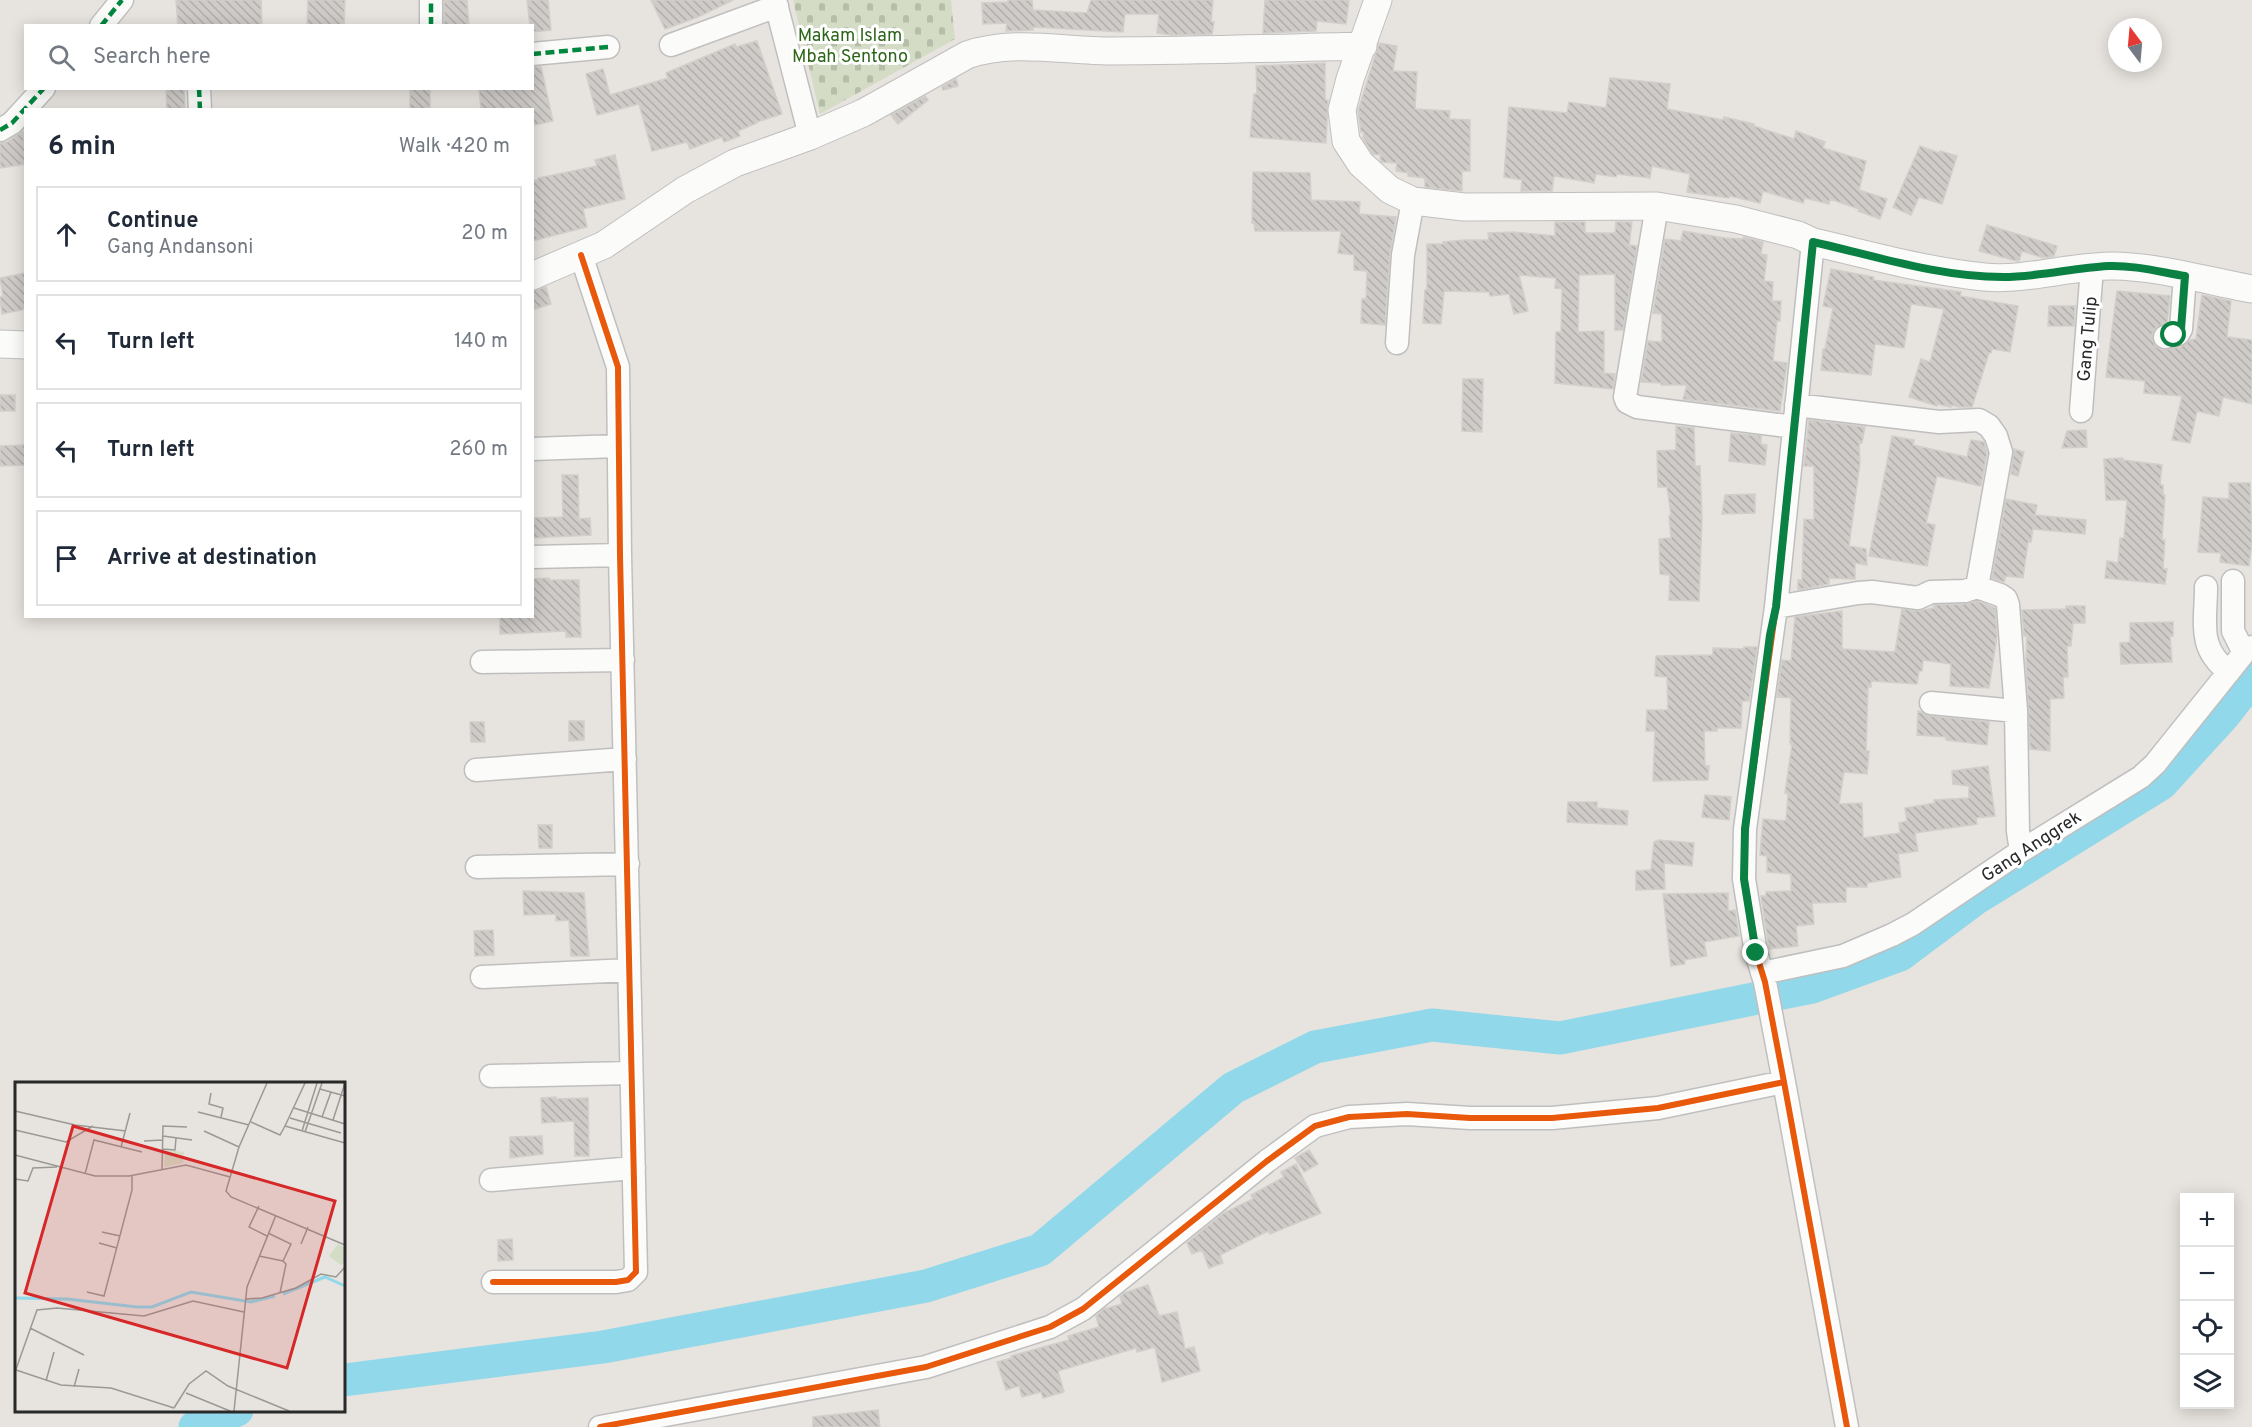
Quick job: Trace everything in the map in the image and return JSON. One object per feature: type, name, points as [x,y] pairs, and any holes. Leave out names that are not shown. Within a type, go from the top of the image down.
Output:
[{"type":"street","points":[[103,24],[122,0]]},
{"type":"street","points":[[431,0],[431,24]]},
{"type":"street","points":[[1378,0],[1350,79],[1342,110],[1346,141],[1361,164],[1390,190],[1413,201],[1464,207],[1657,206],[1736,219],[1798,235],[1813,242],[1927,268],[1985,277],[2027,276],[2092,267],[2133,267],[2252,289]]},
{"type":"street","points":[[671,45],[776,3],[810,136]]},
{"type":"street","points":[[534,275],[604,245],[685,190],[735,163],[810,136],[862,113],[966,55],[984,49],[1005,47],[1110,51],[1363,46]]},
{"type":"street","points":[[534,54],[608,47]]},
{"type":"street","points":[[26,108],[42,90]]},
{"type":"street","points":[[199,90],[200,108]]},
{"type":"street","points":[[0,130],[12,123],[24,110]]},
{"type":"street","points":[[1397,343],[1403,255],[1413,201]]},
{"type":"street","points":[[1657,206],[1625,397],[1627,402],[1637,407],[1795,416],[1939,422],[1979,420],[1989,426],[1996,436],[2001,452],[1977,587]]},
{"type":"street","points":[[1813,242],[1776,607],[1770,635],[1745,829],[1744,879],[1784,1082],[1847,1427]]},
{"type":"street","points":[[493,1282],[616,1282],[628,1280],[636,1272],[618,367],[581,255]]},
{"type":"street","name":"Gang Tulip","points":[[2081,411],[2092,267]]},
{"type":"street","points":[[2165,337],[2178,334],[2181,329],[2185,276]]},
{"type":"street","points":[[0,344],[24,345]]},
{"type":"street","points":[[534,449],[618,446]]},
{"type":"street","points":[[534,557],[620,555]]},
{"type":"street","points":[[2233,581],[2233,631],[2248,650]]},
{"type":"street","points":[[1776,607],[1858,593],[1872,592],[1918,598],[1931,592],[1965,591],[1977,587],[2006,599],[2016,711],[2017,809],[2021,851]]},
{"type":"street","points":[[2206,587],[2208,646],[2216,662],[2229,672]]},
{"type":"street","name":"Gang Anggrek","points":[[1760,968],[1843,956],[1892,935],[1913,924],[2021,851],[2140,777],[2155,764],[2248,650]]},
{"type":"street","points":[[482,662],[623,660]]},
{"type":"street","points":[[1930,703],[2016,711]]},
{"type":"street","points":[[476,770],[625,759]]},
{"type":"street","points":[[477,867],[628,864]]},
{"type":"street","points":[[482,977],[629,970]]},
{"type":"street","points":[[491,1076],[631,1073]]},
{"type":"street","points":[[600,1427],[926,1367],[1050,1327],[1083,1309],[1267,1161],[1315,1126],[1349,1117],[1396,1115],[1552,1118],[1611,1113],[1658,1108],[1784,1082]]},
{"type":"street","points":[[491,1180],[634,1168]]},
{"type":"green space","name":"Makam Islam Mbah Sentono","points":[[793,0],[951,0],[955,39],[820,114]]},
{"type":"building","points":[[176,0],[261,0],[262,24],[178,24]]},
{"type":"building","points":[[308,0],[345,0],[344,24],[307,24]]},
{"type":"building","points":[[444,0],[467,0],[469,24],[444,24]]},
{"type":"building","points":[[527,0],[548,0],[551,30],[534,32],[534,24],[530,24]]},
{"type":"building","points":[[651,0],[733,0],[698,17],[665,29]]},
{"type":"building","points":[[1008,0],[1032,0],[1033,10],[1087,13],[1091,0],[1213,0],[1211,22],[1214,22],[1212,34],[1172,35],[1157,33],[1159,14],[1125,14],[1123,32],[1033,27],[1033,30],[1006,31],[1007,23],[983,24],[982,3],[1008,2]]},
{"type":"building","points":[[1265,0],[1349,0],[1346,24],[1317,21],[1316,31],[1263,33]]},
{"type":"building","points":[[757,41],[782,114],[738,131],[740,136],[724,142],[722,137],[690,149],[687,142],[652,151],[639,104],[597,115],[586,74],[603,69],[610,95],[668,78],[666,73],[735,44],[736,47]]},
{"type":"building","points":[[1379,43],[1397,46],[1393,71],[1417,72],[1415,109],[1450,111],[1449,119],[1470,120],[1470,171],[1462,171],[1462,191],[1425,187],[1425,178],[1408,176],[1408,173],[1396,171],[1397,163],[1382,162],[1381,155],[1373,154],[1363,138],[1364,132],[1361,132],[1358,111]]},
{"type":"building","points":[[1325,63],[1325,100],[1328,100],[1326,143],[1250,137],[1254,94],[1257,94],[1256,66]]},
{"type":"building","points":[[534,67],[541,67],[553,121],[534,125],[534,108],[481,108],[479,90],[534,90]]},
{"type":"building","points":[[1610,78],[1670,84],[1667,109],[1723,120],[1724,117],[1754,124],[1754,126],[1794,139],[1796,131],[1825,142],[1823,148],[1866,161],[1859,190],[1887,199],[1880,219],[1830,199],[1829,204],[1805,198],[1803,203],[1763,191],[1760,203],[1730,196],[1729,198],[1687,192],[1690,174],[1652,166],[1650,178],[1596,174],[1594,183],[1554,176],[1552,191],[1521,191],[1522,180],[1504,177],[1509,107],[1567,113],[1569,102],[1606,108]]},
{"type":"building","points":[[956,79],[958,86],[943,90],[942,87]]},
{"type":"building","points":[[166,90],[184,90],[185,108],[167,108]]},
{"type":"building","points":[[410,90],[430,90],[430,108],[410,108]]},
{"type":"building","points":[[925,96],[928,100],[898,124],[891,115]]},
{"type":"building","points":[[23,131],[24,164],[0,168],[0,143],[7,142]]},
{"type":"building","points":[[1920,146],[1939,153],[1940,151],[1957,156],[1942,204],[1919,197],[1911,215],[1893,207]]},
{"type":"building","points":[[615,155],[625,199],[583,209],[587,227],[534,240],[534,181],[597,166],[595,160]]},
{"type":"building","points":[[1253,172],[1310,173],[1311,200],[1360,202],[1359,214],[1396,217],[1390,254],[1385,325],[1361,323],[1362,299],[1366,299],[1367,271],[1354,270],[1354,255],[1338,253],[1341,231],[1255,231],[1254,223],[1252,223]]},
{"type":"building","points":[[1555,222],[1585,222],[1585,233],[1615,233],[1616,222],[1632,222],[1629,245],[1637,246],[1623,330],[1615,330],[1615,274],[1579,275],[1578,332],[1604,331],[1604,373],[1615,374],[1613,389],[1555,383],[1556,332],[1561,332],[1562,289],[1555,288],[1556,278],[1519,275],[1528,311],[1514,314],[1509,294],[1490,296],[1489,292],[1444,291],[1441,324],[1423,323],[1425,290],[1427,290],[1427,244],[1489,240],[1488,233],[1514,232],[1555,236]]},
{"type":"building","points":[[1987,225],[2057,246],[2054,256],[2043,258],[2022,251],[2017,261],[1979,251]]},
{"type":"building","points":[[1683,231],[1725,238],[1743,239],[1744,237],[1763,242],[1761,254],[1767,255],[1764,281],[1773,282],[1772,301],[1781,301],[1773,361],[1787,363],[1780,411],[1683,399],[1687,385],[1641,382],[1648,341],[1662,342],[1662,314],[1653,313],[1665,239],[1681,241]]},
{"type":"building","points":[[1831,269],[1874,277],[1873,280],[1961,292],[1960,296],[2018,306],[2010,352],[1992,349],[1989,353],[1972,407],[1937,404],[1937,406],[1909,397],[1921,359],[1930,362],[1944,309],[1911,304],[1904,348],[1875,344],[1871,375],[1821,370],[1823,349],[1825,349],[1833,308],[1823,306]]},
{"type":"building","points":[[24,273],[24,309],[2,314],[0,297],[3,296],[0,278]]},
{"type":"building","points":[[546,287],[551,304],[534,309],[534,290]]},
{"type":"building","points":[[2117,291],[2170,296],[2167,323],[2156,327],[2152,334],[2155,346],[2162,350],[2181,347],[2190,340],[2196,339],[2202,295],[2231,301],[2227,337],[2252,340],[2252,404],[2223,397],[2219,416],[2197,411],[2190,443],[2172,440],[2182,396],[2144,393],[2145,381],[2106,377]]},
{"type":"building","points":[[2049,306],[2075,306],[2074,326],[2048,326]]},
{"type":"building","points":[[1463,379],[1483,379],[1482,432],[1462,431]]},
{"type":"building","points":[[0,395],[15,395],[15,411],[0,411]]},
{"type":"building","points":[[1809,420],[1865,427],[1862,443],[1859,442],[1860,462],[1849,546],[1866,549],[1867,565],[1855,563],[1855,579],[1829,578],[1829,584],[1798,590],[1798,580],[1802,580],[1804,519],[1814,520],[1814,466],[1804,466]]},
{"type":"building","points":[[1676,426],[1694,428],[1695,466],[1700,466],[1702,518],[1699,601],[1669,600],[1670,575],[1660,574],[1659,539],[1671,538],[1669,516],[1671,515],[1667,487],[1658,487],[1657,451],[1676,450]]},
{"type":"building","points":[[2086,430],[2087,447],[2062,448],[2067,431]]},
{"type":"building","points":[[1731,433],[1761,436],[1761,444],[1767,445],[1765,465],[1729,461]]},
{"type":"building","points":[[1892,436],[1914,440],[1913,445],[1967,457],[1971,440],[1984,442],[1987,453],[1981,486],[1937,476],[1926,523],[1935,525],[1927,566],[1869,556]]},
{"type":"building","points":[[24,445],[24,465],[0,466],[0,446]]},
{"type":"building","points":[[2014,449],[2024,452],[2018,476],[2011,474]]},
{"type":"building","points":[[2123,458],[2123,460],[2162,465],[2160,485],[2163,485],[2163,495],[2165,495],[2162,540],[2165,540],[2163,569],[2167,569],[2165,584],[2105,578],[2107,561],[2118,563],[2120,538],[2124,538],[2127,500],[2106,500],[2104,459]]},
{"type":"building","points":[[562,475],[578,475],[579,519],[590,518],[591,535],[534,538],[534,518],[563,517]]},
{"type":"building","points":[[2229,483],[2250,483],[2252,542],[2249,566],[2220,562],[2221,553],[2198,552],[2203,497],[2229,499]]},
{"type":"building","points":[[1755,494],[1755,513],[1722,514],[1725,495]]},
{"type":"building","points":[[2006,499],[2037,505],[2035,515],[2086,520],[2085,534],[2033,529],[2031,542],[2028,542],[2023,578],[2006,576],[2004,582],[1992,578]]},
{"type":"building","points":[[534,579],[579,580],[581,637],[566,637],[566,631],[500,634],[500,618],[534,618]]},
{"type":"building","points":[[1977,601],[1995,608],[1997,636],[1989,688],[1950,686],[1951,664],[1923,660],[1917,684],[1871,681],[1871,687],[1868,687],[1867,774],[1844,772],[1839,804],[1862,803],[1863,838],[1900,833],[1899,823],[1907,821],[1905,808],[1935,803],[1934,800],[1969,798],[1969,786],[1953,784],[1952,771],[1988,766],[1995,816],[1976,818],[1977,824],[1915,833],[1918,851],[1898,854],[1901,877],[1867,883],[1867,887],[1846,887],[1846,902],[1812,903],[1814,924],[1796,926],[1798,946],[1769,949],[1761,896],[1766,896],[1766,892],[1791,891],[1791,874],[1767,872],[1767,856],[1760,855],[1763,819],[1786,821],[1788,794],[1785,793],[1792,744],[1790,744],[1791,698],[1777,697],[1782,660],[1791,661],[1795,617],[1842,611],[1842,649],[1895,652],[1902,609],[1917,611],[1934,608],[1934,605],[1965,604]]},
{"type":"building","points":[[2066,606],[2085,606],[2085,623],[2073,623],[2071,646],[2067,646],[2068,677],[2063,677],[2064,698],[2050,699],[2050,751],[2030,749],[2027,636],[2024,636],[2022,610],[2066,609]]},
{"type":"building","points":[[2173,622],[2173,636],[2170,636],[2172,662],[2121,664],[2120,643],[2130,642],[2130,623]]},
{"type":"building","points":[[1744,647],[1757,647],[1749,701],[1742,701],[1741,728],[1717,728],[1717,731],[1704,731],[1705,766],[1709,766],[1708,780],[1653,781],[1655,731],[1646,731],[1647,710],[1668,710],[1667,677],[1655,676],[1656,656],[1713,655],[1713,648],[1744,649]]},
{"type":"building","points":[[1918,711],[1930,716],[1989,722],[1987,745],[1946,740],[1946,737],[1917,735]]},
{"type":"building","points":[[569,721],[584,721],[584,740],[569,741]]},
{"type":"building","points":[[470,722],[484,722],[485,742],[471,742]]},
{"type":"building","points":[[1705,795],[1731,797],[1729,820],[1702,817]]},
{"type":"building","points":[[1568,802],[1597,802],[1597,808],[1628,811],[1627,825],[1567,822]]},
{"type":"building","points":[[538,825],[552,825],[552,848],[539,848]]},
{"type":"building","points":[[1658,840],[1694,843],[1692,866],[1664,863],[1665,889],[1636,890],[1636,871],[1651,870],[1654,842]]},
{"type":"building","points":[[523,891],[584,893],[589,956],[571,956],[569,920],[556,921],[556,914],[524,915]]},
{"type":"building","points":[[1728,893],[1728,911],[1735,910],[1739,936],[1704,942],[1707,956],[1684,960],[1685,964],[1671,966],[1663,894]]},
{"type":"building","points":[[493,930],[494,955],[475,956],[474,931]]},
{"type":"building","points":[[556,1097],[556,1099],[588,1098],[589,1156],[575,1156],[574,1121],[542,1123],[541,1098]]},
{"type":"building","points":[[542,1136],[543,1154],[510,1158],[510,1137]]},
{"type":"building","points":[[1309,1150],[1318,1164],[1304,1172],[1295,1158]]},
{"type":"building","points":[[1296,1164],[1321,1213],[1270,1234],[1268,1231],[1220,1255],[1223,1263],[1209,1268],[1202,1250],[1192,1254],[1187,1243],[1224,1213],[1253,1199],[1251,1195],[1284,1177],[1281,1172]]},
{"type":"building","points":[[512,1239],[513,1260],[498,1261],[498,1240]]},
{"type":"building","points":[[1148,1285],[1159,1316],[1177,1312],[1185,1349],[1194,1347],[1200,1371],[1162,1382],[1155,1347],[1137,1352],[1136,1348],[1058,1371],[1064,1392],[1043,1398],[1041,1392],[1022,1397],[1019,1386],[1006,1390],[997,1362],[1069,1340],[1068,1336],[1099,1327],[1096,1316],[1104,1309],[1122,1304],[1120,1297],[1124,1293]]},
{"type":"building","points":[[878,1410],[880,1427],[813,1427],[813,1417]]},
{"type":"waterway","points":[[345,1380],[603,1347],[926,1286],[1040,1250],[1233,1088],[1315,1047],[1432,1025],[1560,1038],[1812,987],[1900,955],[1975,899],[2161,784],[2225,714],[2252,679]]},
{"type":"waterway","points":[[195,1427],[232,1412]]},
{"type":"marked path","points":[[103,24],[122,0]]},
{"type":"marked path","points":[[431,0],[431,24]]},
{"type":"marked path","points":[[534,54],[608,47]]},
{"type":"marked path","points":[[26,108],[42,90]]},
{"type":"marked path","points":[[199,90],[200,108]]},
{"type":"marked path","points":[[0,130],[12,123],[24,110]]},
{"type":"marked path","points":[[2165,337],[2178,334],[2181,329],[2185,276]]},
{"type":"cycle path","points":[[1813,242],[1776,607],[1745,829],[1744,879],[1756,953],[1765,982],[1847,1427]]},
{"type":"cycle path","points":[[493,1282],[616,1282],[628,1280],[636,1272],[618,367],[581,255]]},
{"type":"cycle path","points":[[600,1427],[926,1367],[1050,1327],[1083,1309],[1267,1161],[1315,1126],[1349,1117],[1407,1114],[1470,1118],[1552,1118],[1658,1108],[1784,1082]]},
{"type":"route","points":[[1756,953],[1744,879],[1745,829],[1770,635],[1776,607],[1813,242],[1927,268],[1985,277],[2027,276],[2110,266],[2133,267],[2185,276],[2181,329],[2178,334],[2174,335]]}]
